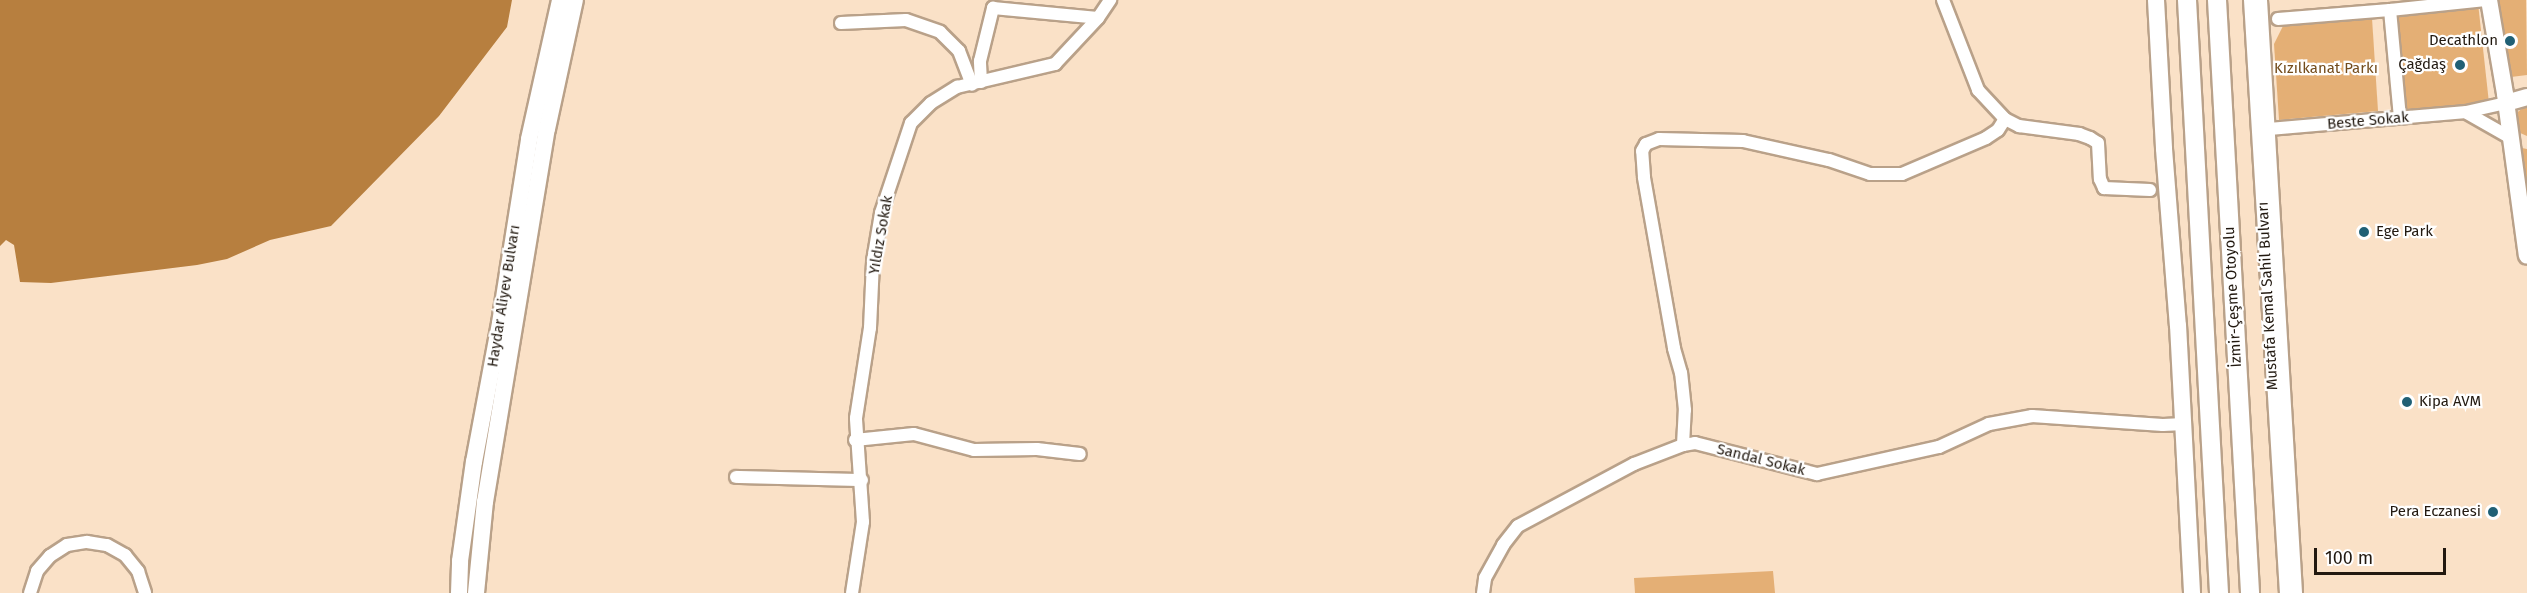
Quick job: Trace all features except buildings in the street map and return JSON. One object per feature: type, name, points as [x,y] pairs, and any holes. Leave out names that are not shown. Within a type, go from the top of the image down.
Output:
[{"type":"highway","name":"İzmir-Çeşme Otoyolu","points":[[2187,0],[2220,593]]},
{"type":"highway","name":"İzmir-Çeşme Otoyolu","points":[[2217,0],[2250,593]]},
{"type":"main road","name":"Haydar Aliyev Bulvarı","points":[[459,593],[460,561],[474,462],[500,323],[529,139],[560,0]]},
{"type":"main road","name":"Haydar Aliyev Bulvarı","points":[[476,593],[484,502],[547,129],[575,0]]},
{"type":"main road","points":[[2156,0],[2184,424],[2192,593]]},
{"type":"main road","points":[[2487,0],[2506,103],[2519,141],[2527,256]]},
{"type":"main road","points":[[2506,103],[2527,97]]},
{"type":"street","name":"Yıldız Sokak","points":[[852,593],[863,522],[862,480],[855,441],[856,418],[870,328],[873,261],[881,213],[902,144],[911,123],[931,103],[957,87],[1054,64],[1098,18],[1110,0]]},
{"type":"street","points":[[1943,0],[1978,90],[2005,119],[2019,126],[2079,134],[2090,138],[2098,143],[2100,178],[2104,188],[2150,190]]},
{"type":"street","name":"Mustafa Kemal Sahil Bulvarı","points":[[2250,0],[2286,593]]},
{"type":"street","name":"Mustafa Kemal Sahil Bulvarı","points":[[2261,0],[2295,593]]},
{"type":"street","points":[[2278,19],[2487,0]]},
{"type":"street","points":[[976,83],[993,8],[1098,18]]},
{"type":"street","points":[[2390,10],[2400,118]]},
{"type":"street","points":[[841,23],[906,20],[940,32],[959,51],[976,83]]},
{"type":"street","name":"Beste Sokak","points":[[2269,129],[2466,112],[2506,103]]},
{"type":"street","points":[[2466,112],[2519,141]]},
{"type":"street","points":[[1683,445],[1685,410],[1681,374],[1672,336],[1644,177],[1641,151],[1646,144],[1659,139],[1743,141],[1829,160],[1870,174],[1902,174],[1986,138],[1998,130],[2005,119]]},
{"type":"street","name":"Sandal Sokak","points":[[1483,593],[1485,578],[1503,545],[1518,526],[1634,464],[1683,445],[1695,443],[1817,474],[1939,447],[1989,424],[2032,416],[2163,425],[2184,424]]},
{"type":"street","points":[[855,441],[914,434],[974,450],[1037,449],[1080,454]]},
{"type":"street","points":[[736,477],[862,480]]},
{"type":"street","points":[[30,593],[37,571],[50,556],[67,545],[87,542],[107,545],[125,555],[138,571],[145,593]]},
{"type":"green space","points":[[2498,0],[2526,0],[2527,75],[2511,77]]},
{"type":"green space","points":[[2478,3],[2489,103],[2402,112],[2393,12]]},
{"type":"green space","name":"Kızılkanat Parkı","points":[[2372,18],[2378,111],[2279,120],[2274,44],[2283,26]]},
{"type":"green space","points":[[2527,105],[2527,136],[2518,132],[2515,114]]},
{"type":"green space","points":[[2517,147],[2527,149],[2527,204]]},
{"type":"green space","points":[[1773,571],[1775,593],[1635,593],[1634,578]]},
{"type":"shaded area","points":[[0,0],[512,0],[507,27],[439,116],[331,226],[270,240],[227,259],[197,265],[51,283],[20,282],[14,245],[6,240],[0,246]]},
{"type":"place","name":"Decathlon","points":[[2510,41]]},
{"type":"place","name":"Çağdaş","points":[[2460,65]]},
{"type":"place","name":"Ege Park","points":[[2364,232]]},
{"type":"place","name":"Kipa AVM","points":[[2407,402]]},
{"type":"place","name":"Pera Eczanesi","points":[[2493,512]]}]
